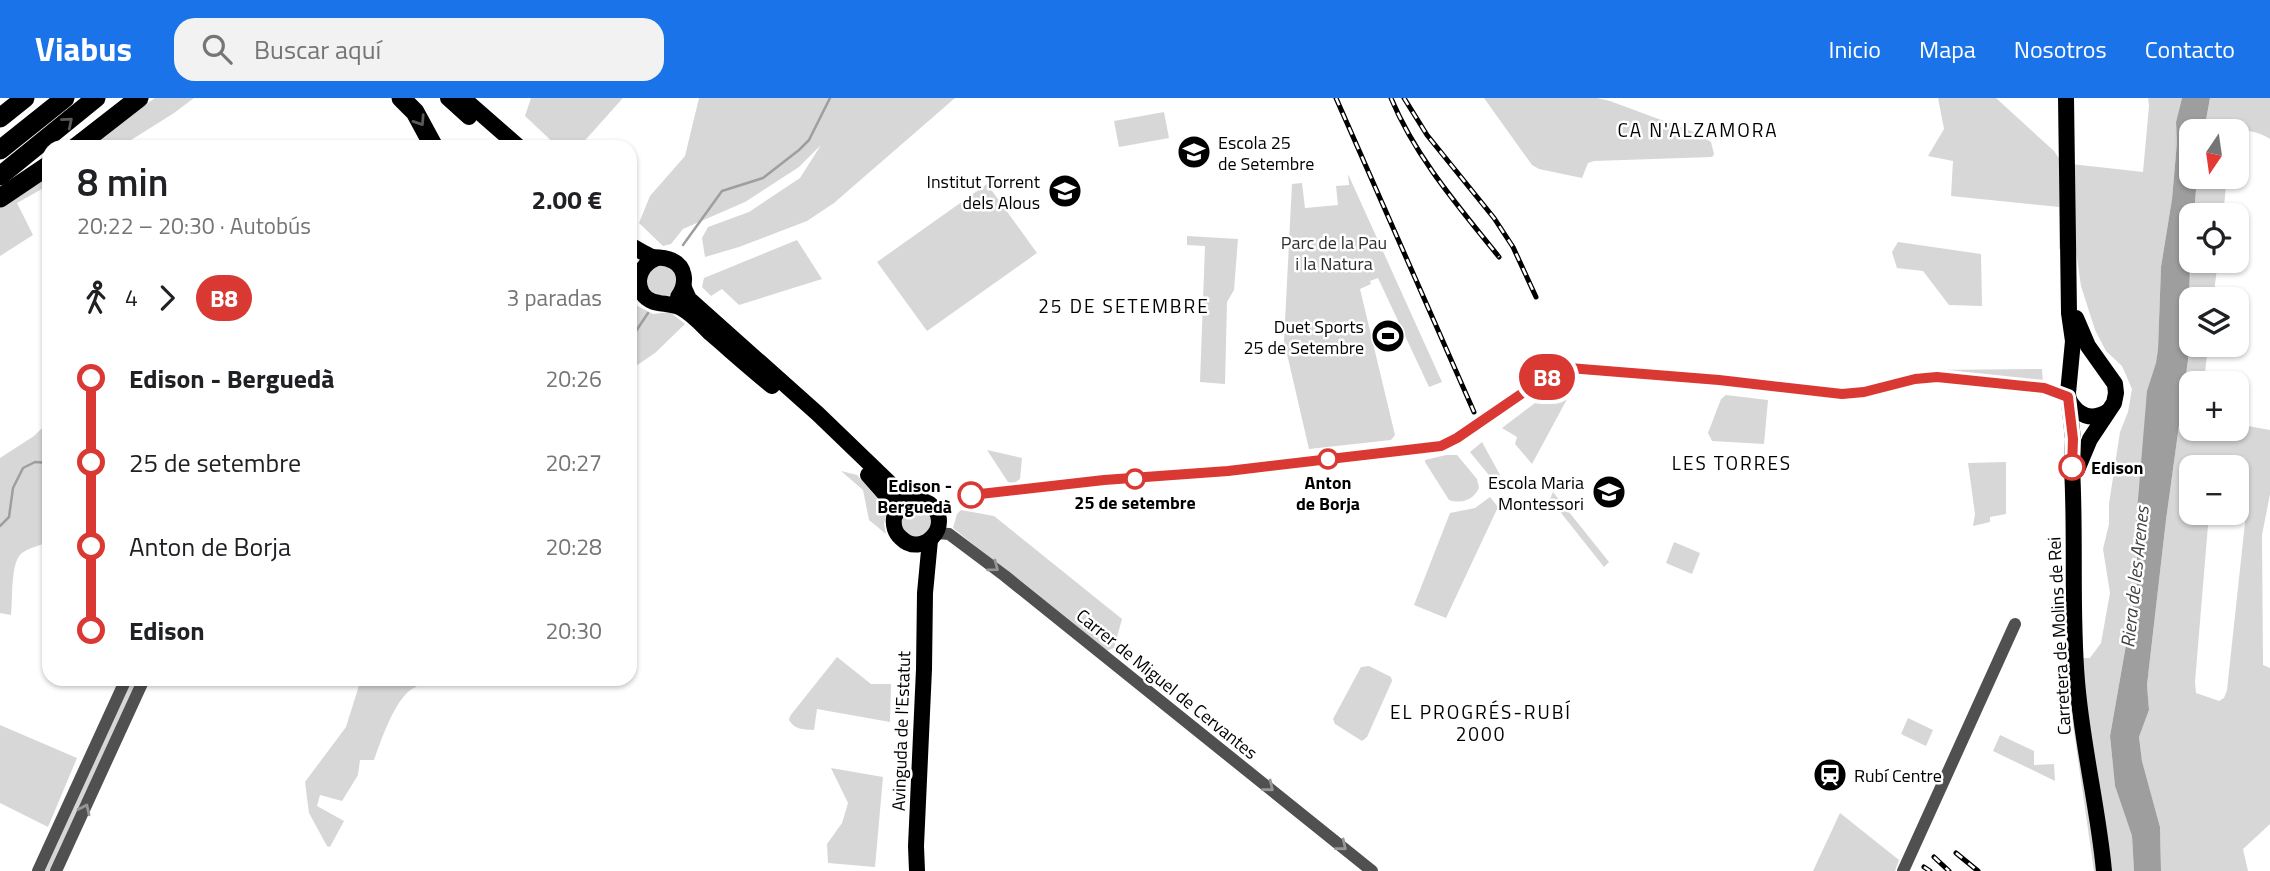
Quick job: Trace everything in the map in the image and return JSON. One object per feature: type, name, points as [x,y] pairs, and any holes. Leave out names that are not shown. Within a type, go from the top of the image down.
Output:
[{"type":"highway","points":[[0,118],[25,98]]},
{"type":"highway","points":[[0,150],[65,98]]},
{"type":"highway","points":[[44,140],[96,98]]},
{"type":"highway","points":[[85,140],[139,98]]},
{"type":"highway","points":[[401,98],[415,112],[430,140]]},
{"type":"highway","points":[[0,176],[42,142]]},
{"type":"highway","points":[[0,198],[42,170]]},
{"type":"main road","points":[[448,98],[495,140]]},
{"type":"main road","points":[[463,98],[511,140]]},
{"type":"main road","name":"Carretera de Molins de Rei","points":[[2066,98],[2069,298],[2073,341],[2069,400],[2073,439],[2073,595],[2080,706],[2104,871]]},
{"type":"main road","points":[[637,248],[678,265],[684,277],[688,298],[818,414],[901,493],[933,507],[939,523],[933,537],[920,545],[902,540],[895,529],[898,509],[914,500]]},
{"type":"main road","points":[[637,279],[648,262],[657,258]]},
{"type":"main road","points":[[637,284],[655,302],[681,307],[691,315],[796,407],[872,479],[898,509]]},
{"type":"main road","points":[[667,303],[678,297],[684,288]]},
{"type":"main road","name":"Carretera de Molins de Rei","points":[[2069,298],[2082,336],[2115,384],[2116,393],[2114,403],[2085,448],[2072,482]]},
{"type":"main road","points":[[2070,382],[2085,370],[2096,369],[2108,374]]},
{"type":"main road","points":[[2069,400],[2075,410],[2086,416],[2098,416],[2107,412]]},
{"type":"main road","name":"Avinguda de l'Estatut","points":[[917,871],[925,593],[933,537]]},
{"type":"main road","name":"Avinguda de l'Estatut","points":[[909,543],[915,553],[925,593]]},
{"type":"main road","points":[[2060,574],[2067,580],[2073,595]]},
{"type":"main road","points":[[2073,595],[2086,576]]},
{"type":"street","name":"Carrer de Miguel de Cervantes","points":[[933,537],[949,534],[1005,576],[1372,871]]},
{"type":"street","points":[[1903,871],[2015,624]]},
{"type":"street","points":[[38,871],[123,686]]},
{"type":"street","points":[[56,871],[141,686]]},
{"type":"green space","points":[[155,98],[194,98],[131,140],[96,140]]},
{"type":"green space","points":[[531,98],[623,98],[585,140],[551,140],[525,116]]},
{"type":"green space","points":[[699,98],[955,98],[834,203],[807,221],[705,257],[702,238],[708,227],[749,212],[800,178],[821,145],[799,167],[745,202],[683,229],[671,244],[663,246],[639,223],[650,196],[685,156]]},
{"type":"green space","points":[[1484,98],[1597,98],[1610,101],[1699,134],[1711,142],[1714,154],[1712,157],[1594,161],[1588,163],[1582,178],[1539,169],[1532,165]]},
{"type":"green space","points":[[1938,98],[1996,98],[2054,151],[2062,163],[2143,172],[2148,98],[2182,98],[2176,122],[2172,199],[2161,267],[2158,349],[2136,523],[2136,588],[2110,736],[2115,786],[2132,836],[2134,871],[2094,871],[2070,704],[2069,658],[2090,658],[2101,643],[2110,593],[2103,549],[2109,524],[2109,504],[2120,432],[2128,412],[2132,389],[2122,366],[2106,351],[2095,330],[2081,286],[2076,251],[2059,249],[2059,207],[1951,196],[1953,161],[1928,156],[1944,129]]},
{"type":"green space","points":[[2210,98],[2270,98],[2270,139],[2249,131],[2249,119],[2206,119]]},
{"type":"green space","points":[[1164,112],[1169,138],[1119,147],[1114,121]]},
{"type":"green space","name":"Parc de la Pau i la Natura","points":[[1348,174],[1442,382],[1429,387],[1378,278],[1370,281],[1371,284],[1360,289],[1395,435],[1391,440],[1309,449],[1284,341],[1292,184],[1302,183],[1305,208],[1338,205],[1336,186],[1349,185]]},
{"type":"green space","points":[[42,178],[42,189],[17,203],[33,235],[0,256],[0,206]]},
{"type":"green space","points":[[987,184],[1037,253],[927,331],[877,262]]},
{"type":"green space","points":[[2196,189],[2226,189],[2224,203],[2195,203]]},
{"type":"green space","points":[[1187,236],[1238,239],[1234,290],[1227,302],[1225,384],[1200,382],[1205,246],[1187,245]]},
{"type":"green space","points":[[797,240],[822,279],[739,305],[722,289],[711,296],[702,287],[704,278]]},
{"type":"green space","points":[[1898,242],[1981,254],[1982,306],[1949,305],[1923,271],[1897,268],[1892,252]]},
{"type":"green space","points":[[659,263],[677,272],[677,289],[662,298],[647,290],[644,277]]},
{"type":"green space","points":[[2190,273],[2216,273],[2215,287],[2190,287]]},
{"type":"green space","points":[[637,306],[653,314],[670,312],[685,324],[655,353],[637,365]]},
{"type":"green space","points":[[2188,357],[2207,357],[2205,371],[2186,371]]},
{"type":"green space","points":[[2042,369],[2043,384],[1931,370]]},
{"type":"green space","points":[[1563,387],[1573,388],[1532,464],[1515,444],[1517,437],[1502,428],[1543,397]]},
{"type":"green space","points":[[1726,395],[1768,400],[1764,444],[1712,441],[1708,433],[1721,399]]},
{"type":"green space","points":[[2179,425],[2179,441],[2249,441],[2249,426],[2270,430],[2270,494],[2262,535],[2263,665],[2270,668],[2270,824],[2243,849],[2248,871],[2161,871],[2160,827],[2142,761],[2139,737],[2149,710],[2147,685]],"holes":[[[2179,455],[2249,455],[2249,525],[2245,525],[2224,698],[2219,701],[2196,693],[2208,525],[2179,525]]]},
{"type":"green space","points":[[42,428],[42,545],[22,553],[18,558],[14,572],[11,615],[0,613],[0,458]]},
{"type":"green space","points":[[1482,442],[1500,475],[1497,485],[1470,452]]},
{"type":"green space","points":[[987,450],[1022,458],[1020,479],[1013,484],[1008,482]]},
{"type":"green space","points":[[1446,455],[1457,455],[1477,479],[1479,488],[1474,496],[1467,500],[1449,500],[1425,462]]},
{"type":"green space","points":[[2006,462],[2006,514],[1990,517],[1990,522],[1973,526],[1975,514],[1968,463]]},
{"type":"green space","points":[[841,471],[857,475],[884,506],[887,511],[884,524],[886,534],[869,520],[863,490]]},
{"type":"green space","points":[[1553,492],[1609,562],[1604,567],[1550,499]]},
{"type":"green space","points":[[1490,497],[1498,507],[1446,618],[1414,605],[1450,513],[1475,508]]},
{"type":"green space","points":[[916,507],[922,508],[930,516],[930,528],[922,536],[916,537],[910,536],[902,528],[901,522],[902,516],[910,508]]},
{"type":"green space","points":[[961,510],[994,516],[1122,619],[1114,648],[1106,651],[1102,649],[953,528]]},
{"type":"green space","points":[[1674,542],[1700,553],[1692,574],[1666,563]]},
{"type":"green space","points":[[837,657],[871,684],[891,684],[890,722],[817,709],[814,730],[800,728],[791,723],[790,716]]},
{"type":"green space","points":[[1369,666],[1391,677],[1392,681],[1367,737],[1362,741],[1335,724],[1333,719],[1361,667]]},
{"type":"green space","points":[[128,686],[136,686],[51,871],[44,871]]},
{"type":"green space","points":[[359,686],[416,686],[396,708],[374,760],[360,760],[358,775],[342,801],[320,795],[317,806],[344,821],[330,847],[309,813],[305,782],[346,727]]},
{"type":"green space","points":[[1908,718],[1933,730],[1926,746],[1901,734]]},
{"type":"green space","points":[[0,725],[77,758],[48,827],[0,803]]},
{"type":"green space","points":[[2000,735],[2034,751],[2034,765],[2054,764],[2055,781],[1993,751]]},
{"type":"green space","points":[[831,768],[883,777],[875,867],[828,863],[827,844],[842,823],[848,803]]},
{"type":"green space","points":[[1840,813],[1899,860],[1895,871],[1813,871]]},
{"type":"shaded area","points":[[2182,98],[2210,98],[2206,119],[2179,119],[2179,189],[2196,189],[2195,203],[2179,203],[2179,273],[2190,273],[2190,287],[2179,287],[2179,357],[2188,357],[2188,360],[2186,371],[2179,371],[2179,425],[2147,685],[2149,710],[2139,737],[2142,761],[2160,827],[2161,871],[2134,871],[2132,836],[2115,786],[2110,736],[2138,574],[2135,536],[2147,391],[2158,349],[2161,267],[2172,199],[2176,122]]},
{"type":"waterway","points":[[683,245],[722,191],[763,178],[799,150],[809,140],[830,98]]},
{"type":"waterway","points":[[637,330],[648,313]]},
{"type":"waterway","points":[[0,526],[9,517],[13,488],[23,468],[35,462],[42,462]]},
{"type":"railway","points":[[1336,98],[1474,412]]},
{"type":"railway","points":[[1391,98],[1426,161],[1499,257]]},
{"type":"railway","points":[[1404,98],[1427,135],[1494,218],[1513,247],[1536,297]]},
{"type":"railway","points":[[1956,853],[1978,871]]},
{"type":"railway","points":[[1934,857],[1949,871]]},
{"type":"railway","points":[[1924,867],[1930,871]]},
{"type":"bus line","name":"B8","points":[[971,495],[1104,480],[1228,471],[1441,446],[1457,438],[1552,373],[1569,368],[1719,380],[1842,394],[1864,392],[1930,377],[2044,388],[2068,397],[2073,439],[2072,467]]},
{"type":"place","name":"Escola 25 de Setembre","points":[[1194,152]]},
{"type":"place","name":"Institut Torrent dels Alous","points":[[1065,191]]},
{"type":"place","name":"Duet Sports 25 de Setembre","points":[[1388,336]]},
{"type":"place","name":"Anton de Borja","points":[[1328,459]]},
{"type":"place","name":"Edison","points":[[2072,467]]},
{"type":"place","name":"25 de setembre","points":[[1135,479]]},
{"type":"place","name":"Escola Maria Montessori","points":[[1609,492]]},
{"type":"place","name":"Edison - Berguedà","points":[[971,495]]},
{"type":"place","name":"Rubí Centre","points":[[1830,775]]},
{"type":"district","name":"CA N'ALZAMORA","points":[[1698,129]]},
{"type":"district","name":"25 DE SETEMBRE","points":[[1124,305]]},
{"type":"district","name":"LES TORRES","points":[[1732,462]]},
{"type":"district","name":"EL PROGRÉS-RUBÍ 2000","points":[[1481,722]]},
{"type":"water label","name":"Riera de les Arenes","points":[[2134,577]]}]
